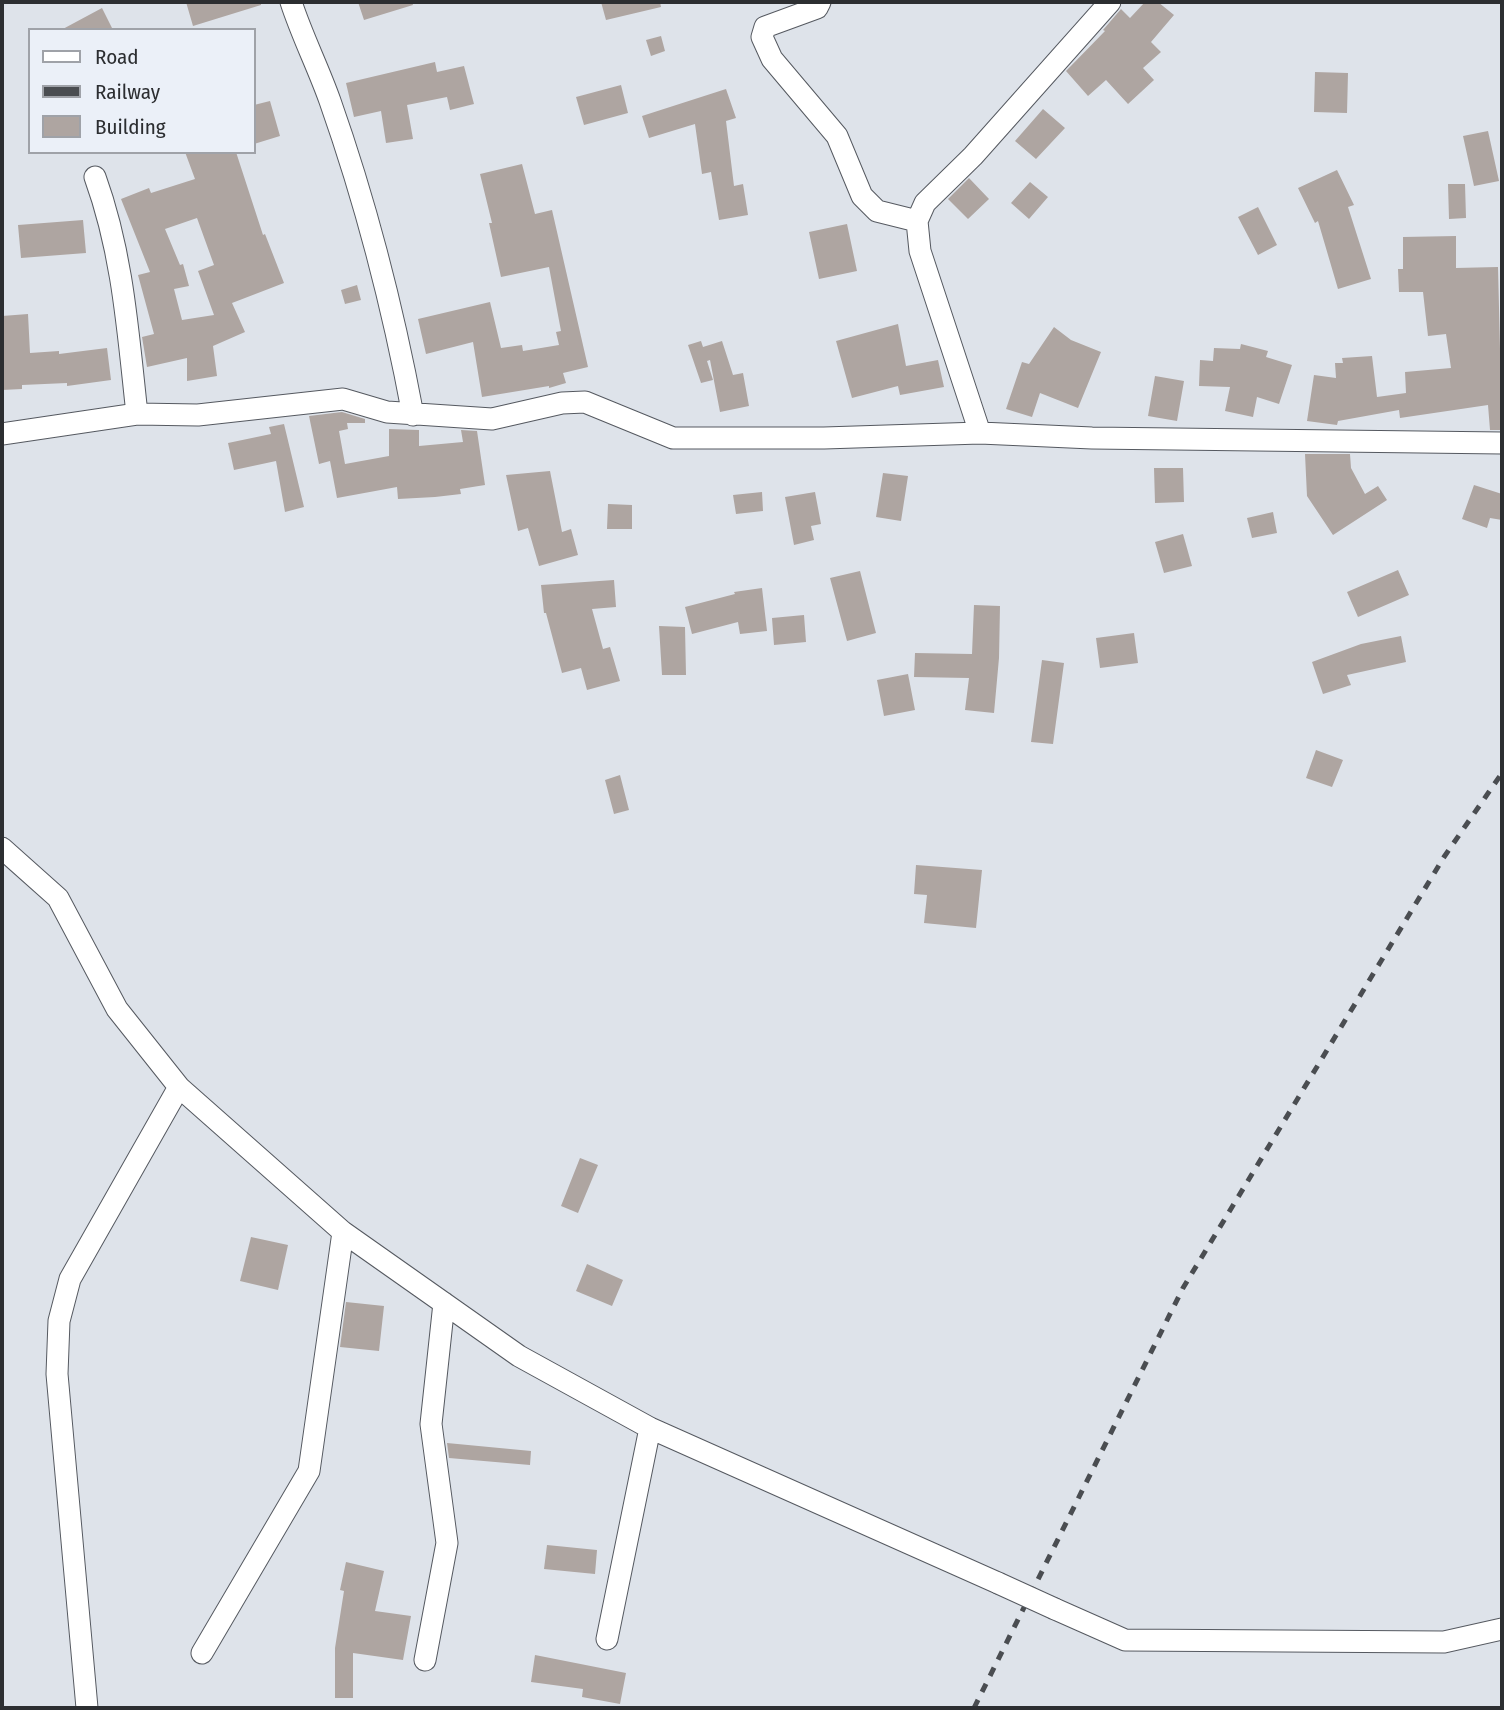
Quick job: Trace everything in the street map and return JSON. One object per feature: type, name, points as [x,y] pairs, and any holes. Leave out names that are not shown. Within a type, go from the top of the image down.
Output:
[{"type":"street","points":[[291,2],[305,44],[329,98],[364,205],[397,332],[413,415]]},
{"type":"street","points":[[820,2],[817,8],[765,27],[762,37],[772,58],[837,136],[862,196],[877,211],[917,221]]},
{"type":"street","points":[[980,433],[920,251],[917,221],[925,203],[973,156],[1110,2]]},
{"type":"street","points":[[95,177],[111,221],[122,273],[137,414]]},
{"type":"street","points":[[2,434],[137,414],[211,414],[343,399],[387,412],[492,419],[562,403],[585,402],[673,438],[980,433],[1092,438],[1502,443]]},
{"type":"street","points":[[2,848],[58,898],[117,1009],[180,1087],[343,1232],[519,1356],[650,1428],[1125,1640],[1444,1642],[1502,1629]]},
{"type":"street","points":[[87,1708],[57,1374],[59,1321],[70,1279],[180,1087]]},
{"type":"street","points":[[202,1653],[309,1471],[343,1232]]},
{"type":"street","points":[[425,1660],[447,1543],[431,1424],[444,1303]]},
{"type":"street","points":[[607,1639],[650,1428]]},
{"type":"building","points":[[186,2],[261,2],[261,5],[193,26]]},
{"type":"building","points":[[358,2],[412,2],[413,5],[364,20]]},
{"type":"building","points":[[601,2],[660,2],[661,7],[606,20]]},
{"type":"building","points":[[1145,2],[1158,2],[1174,15],[1151,42],[1161,52],[1143,68],[1154,80],[1128,104],[1106,80],[1088,96],[1066,71],[1105,31],[1103,30],[1121,9],[1130,18]]},
{"type":"building","points":[[102,8],[112,28],[65,28]]},
{"type":"building","points":[[661,36],[665,51],[651,56],[646,40]]},
{"type":"building","points":[[435,62],[437,72],[464,66],[474,104],[450,110],[447,97],[407,105],[413,139],[386,143],[381,111],[354,117],[346,83]]},
{"type":"building","points":[[1315,72],[1348,73],[1347,113],[1314,112]]},
{"type":"building","points":[[621,85],[628,113],[584,125],[576,97]]},
{"type":"building","points":[[726,89],[736,118],[726,121],[734,186],[743,184],[748,215],[719,220],[711,172],[702,174],[695,124],[649,138],[642,116]]},
{"type":"building","points":[[270,101],[280,136],[256,143],[256,104]]},
{"type":"building","points":[[1043,109],[1065,128],[1036,159],[1015,141]]},
{"type":"building","points":[[1488,131],[1499,181],[1474,186],[1463,136]]},
{"type":"building","points":[[186,154],[237,154],[263,235],[265,234],[284,283],[232,303],[245,332],[213,346],[217,376],[187,381],[187,358],[147,367],[142,337],[154,334],[138,275],[150,272],[121,199],[149,188],[151,193],[195,179]],"holes":[[[197,218],[214,265],[198,271],[214,315],[182,320],[174,289],[189,286],[183,264],[180,265],[165,229]]]},
{"type":"building","points":[[522,164],[535,214],[552,210],[588,367],[563,373],[566,383],[549,388],[482,397],[473,342],[426,354],[418,319],[490,302],[501,348],[522,345],[523,351],[559,345],[556,332],[561,331],[549,267],[501,277],[489,223],[492,223],[480,174]]},
{"type":"building","points":[[1337,170],[1354,205],[1348,207],[1371,279],[1338,289],[1318,221],[1315,223],[1298,188]]},
{"type":"building","points":[[969,178],[989,199],[968,219],[948,199]]},
{"type":"building","points":[[1030,182],[1048,197],[1029,219],[1011,203]]},
{"type":"building","points":[[1448,184],[1465,184],[1466,218],[1449,219]]},
{"type":"building","points":[[1258,207],[1277,245],[1258,255],[1238,217]]},
{"type":"building","points":[[83,220],[86,253],[21,258],[18,225]]},
{"type":"building","points":[[847,224],[857,271],[819,279],[809,232]]},
{"type":"building","points":[[1456,236],[1456,268],[1498,267],[1502,430],[1490,430],[1488,405],[1400,418],[1399,410],[1338,421],[1337,425],[1307,421],[1314,375],[1336,378],[1335,363],[1343,363],[1342,358],[1372,356],[1377,397],[1406,393],[1405,372],[1451,368],[1446,334],[1428,336],[1423,292],[1399,292],[1398,269],[1403,269],[1403,237]]},
{"type":"building","points":[[357,285],[361,300],[345,304],[341,290]]},
{"type":"building","points":[[28,314],[30,353],[59,351],[59,354],[107,348],[111,380],[67,386],[67,383],[22,385],[22,389],[2,390],[2,316]]},
{"type":"building","points":[[898,324],[906,366],[938,360],[944,387],[900,395],[898,386],[852,398],[836,341]]},
{"type":"building","points":[[1054,327],[1071,340],[1101,352],[1078,408],[1040,393],[1032,417],[1006,409],[1022,362],[1029,364]]},
{"type":"building","points":[[701,341],[703,347],[722,341],[733,375],[743,373],[749,406],[720,412],[710,360],[707,361],[713,380],[701,383],[688,345]]},
{"type":"building","points":[[1241,344],[1268,351],[1266,357],[1292,365],[1279,404],[1257,397],[1253,417],[1225,411],[1230,387],[1199,386],[1200,360],[1213,361],[1214,348],[1240,349]]},
{"type":"building","points":[[1155,376],[1184,381],[1177,421],[1148,416]]},
{"type":"building","points":[[342,412],[365,419],[365,423],[347,423],[348,429],[339,431],[345,464],[389,456],[389,429],[419,430],[419,446],[463,442],[461,430],[477,431],[485,485],[460,489],[461,494],[435,497],[398,499],[397,487],[337,498],[330,461],[319,464],[309,416]]},
{"type":"building","points":[[284,424],[304,507],[285,512],[276,461],[234,470],[228,443],[271,434],[269,427]]},
{"type":"building","points":[[1305,454],[1350,454],[1351,468],[1365,494],[1378,486],[1387,500],[1333,535],[1307,496]]},
{"type":"building","points":[[1154,468],[1183,468],[1184,502],[1155,503]]},
{"type":"building","points":[[550,471],[562,532],[571,529],[578,555],[539,566],[528,528],[518,531],[506,475]]},
{"type":"building","points":[[883,473],[908,476],[901,521],[876,517]]},
{"type":"building","points":[[1474,485],[1502,494],[1502,520],[1490,518],[1487,528],[1462,519]]},
{"type":"building","points":[[762,492],[763,511],[736,514],[733,495]]},
{"type":"building","points":[[815,492],[821,524],[811,526],[814,540],[794,545],[785,497]]},
{"type":"building","points":[[608,504],[632,505],[632,529],[607,529]]},
{"type":"building","points":[[1273,512],[1277,533],[1252,538],[1247,518]]},
{"type":"building","points":[[1183,534],[1192,566],[1164,573],[1155,542]]},
{"type":"building","points":[[1398,570],[1409,595],[1358,617],[1347,592]]},
{"type":"building","points":[[860,571],[876,633],[847,641],[830,578]]},
{"type":"building","points":[[614,580],[616,607],[592,609],[603,649],[610,647],[620,681],[587,690],[581,668],[562,673],[544,613],[541,585]]},
{"type":"building","points":[[762,588],[767,631],[740,634],[738,622],[692,634],[685,607],[735,594],[734,592]]},
{"type":"building","points":[[974,605],[1000,606],[994,713],[965,710],[969,678],[914,677],[915,653],[972,654]]},
{"type":"building","points":[[804,615],[806,642],[774,645],[772,618]]},
{"type":"building","points":[[659,626],[685,627],[686,675],[662,675]]},
{"type":"building","points":[[1134,633],[1138,663],[1100,668],[1096,638]]},
{"type":"building","points":[[1401,636],[1406,662],[1347,675],[1351,685],[1323,694],[1312,662],[1361,644]]},
{"type":"building","points":[[1042,660],[1064,663],[1053,744],[1031,742]]},
{"type":"building","points":[[908,674],[915,710],[884,716],[877,680]]},
{"type":"building","points":[[1316,750],[1343,760],[1332,787],[1306,778]]},
{"type":"building","points":[[620,775],[629,810],[614,814],[605,780]]},
{"type":"building","points":[[916,865],[982,870],[976,928],[924,923],[927,895],[914,894]]},
{"type":"building","points":[[580,1158],[598,1165],[578,1213],[561,1206]]},
{"type":"building","points":[[251,1237],[288,1245],[278,1290],[240,1281]]},
{"type":"building","points":[[587,1264],[623,1280],[612,1306],[576,1291]]},
{"type":"building","points":[[346,1302],[384,1306],[379,1351],[340,1347]]},
{"type":"building","points":[[447,1443],[531,1451],[530,1465],[449,1458]]},
{"type":"building","points":[[547,1545],[597,1550],[595,1574],[544,1569]]},
{"type":"building","points":[[346,1562],[384,1571],[375,1611],[411,1616],[403,1660],[353,1653],[353,1698],[335,1698],[335,1648],[344,1591],[340,1590]]},
{"type":"building","points":[[535,1655],[626,1673],[620,1704],[582,1697],[583,1689],[531,1682]]},
{"type":"railway","points":[[974,1708],[1183,1288],[1444,857],[1502,773]]}]
